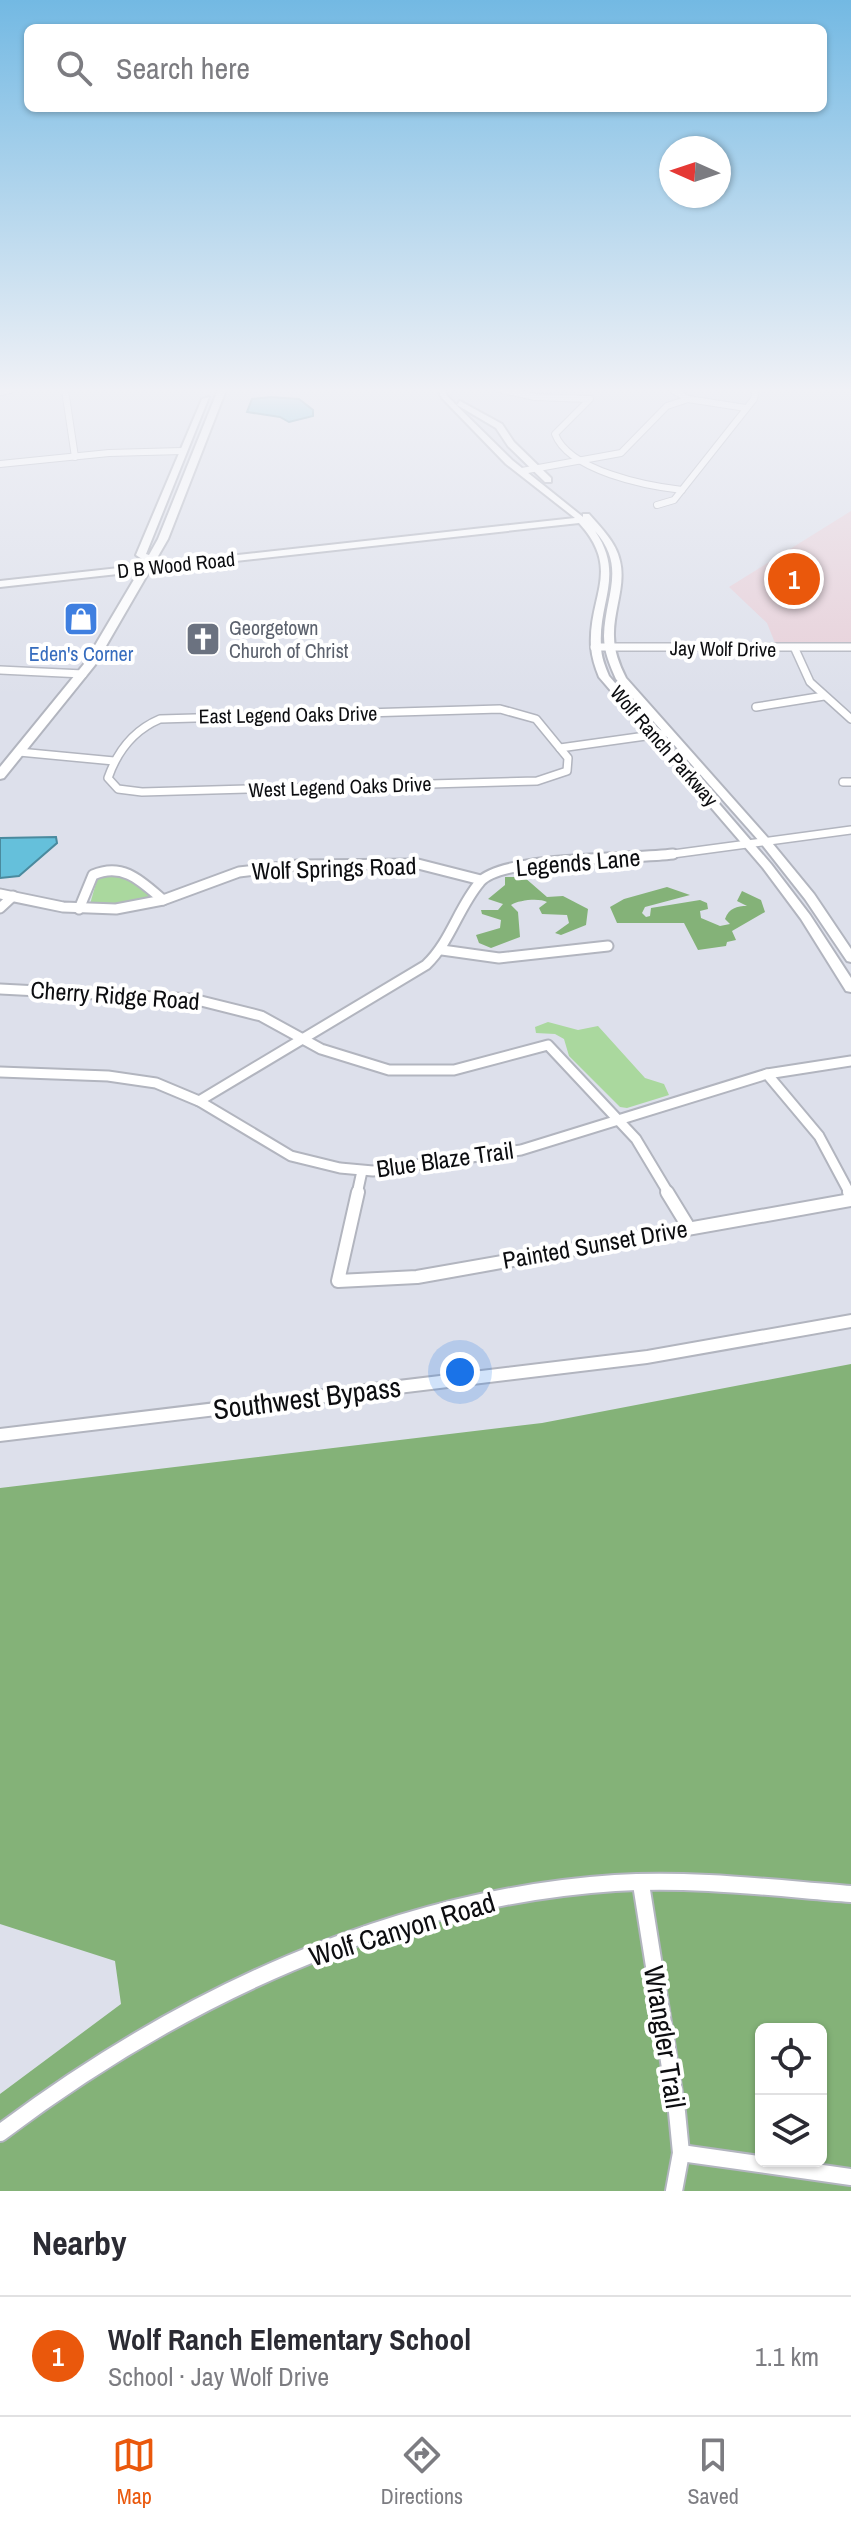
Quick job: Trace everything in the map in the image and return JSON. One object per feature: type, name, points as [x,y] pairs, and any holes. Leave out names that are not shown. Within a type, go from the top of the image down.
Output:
[{"type":"main road","points":[[147,563],[141,555],[166,492]]},
{"type":"main road","points":[[0,775],[83,674],[114,629],[147,563],[156,554],[182,492]]},
{"type":"street","name":"Wolf Ranch Parkway","points":[[549,492],[608,537],[618,562],[609,648],[624,684],[764,840],[810,897],[851,958]]},
{"type":"street","name":"Wolf Ranch Parkway","points":[[558,492],[584,520],[605,561],[594,647],[608,684],[748,843],[806,918],[851,988]]},
{"type":"street","points":[[657,505],[674,500],[680,492]]},
{"type":"street","name":"D B Wood Road","points":[[0,584],[147,563],[584,520]]},
{"type":"street","name":"Jay Wolf Drive","points":[[594,647],[851,647]]},
{"type":"street","points":[[795,649],[805,675],[851,719]]},
{"type":"street","points":[[0,670],[83,674]]},
{"type":"street","points":[[756,707],[824,696]]},
{"type":"street","name":"East Legend Oaks Drive","points":[[114,761],[145,725],[174,717],[500,709],[536,719],[560,748]]},
{"type":"street","points":[[560,748],[667,733]]},
{"type":"street","name":"West Legend Oaks Drive","points":[[114,761],[109,782],[118,789],[133,792],[537,781],[555,778],[567,770],[570,762],[560,748]]},
{"type":"street","points":[[19,752],[114,761]]},
{"type":"street","name":"Legends Lane","points":[[481,880],[503,869],[536,861],[632,859],[851,830]]},
{"type":"street","name":"Wolf Springs Road","points":[[0,894],[79,909],[116,909],[163,900],[239,872],[283,865],[418,864],[481,880]]},
{"type":"street","points":[[79,909],[93,875],[113,868],[132,874],[163,900]]},
{"type":"street","points":[[199,1101],[409,976],[442,950],[481,880]]},
{"type":"street","points":[[0,908],[13,896]]},
{"type":"street","points":[[442,950],[499,958],[608,946]]},
{"type":"street","name":"Cherry Ridge Road","points":[[0,989],[193,999],[261,1016],[346,1059],[410,1072],[479,1065],[548,1045],[617,1120]]},
{"type":"street","name":"Blue Blaze Trail","points":[[0,1072],[126,1077],[156,1083],[199,1101],[291,1156],[362,1171],[394,1170],[521,1150],[767,1074],[851,1061]]},
{"type":"street","points":[[767,1074],[819,1136],[851,1198]]},
{"type":"street","points":[[617,1120],[642,1148],[689,1228]]},
{"type":"street","name":"Painted Sunset Drive","points":[[362,1171],[338,1281],[417,1277],[851,1198]]},
{"type":"street","name":"Southwest Bypass","points":[[0,1435],[647,1357],[851,1321]]},
{"type":"street","name":"Wolf Canyon Road","points":[[0,2133],[25,2112],[147,2032],[283,1966],[405,1923],[501,1898],[614,1883],[743,1886],[851,1894]]},
{"type":"street","name":"Wrangler Trail","points":[[641,1884],[681,2153],[674,2191]]},
{"type":"street","points":[[681,2153],[851,2177]]},
{"type":"shaded area","points":[[851,511],[851,642],[775,643],[767,623],[729,587]]},
{"type":"green space","points":[[124,874],[149,895],[147,899],[118,905],[90,904],[98,876]]},
{"type":"green space","points":[[505,877],[524,877],[547,897],[563,896],[588,909],[586,925],[561,935],[555,933],[569,923],[567,915],[542,914],[539,908],[547,902],[524,901],[511,905],[518,912],[520,937],[491,948],[479,943],[476,935],[500,928],[501,920],[482,914],[481,910],[498,910],[503,904],[488,899],[505,885]]},
{"type":"green space","points":[[667,887],[690,895],[645,907],[642,913],[646,917],[650,916],[651,908],[700,900],[707,903],[708,909],[700,911],[701,918],[720,926],[730,924],[725,919],[729,912],[747,906],[737,901],[742,891],[761,900],[765,912],[732,931],[736,940],[727,942],[726,946],[698,950],[684,923],[617,923],[610,907],[624,899]]},
{"type":"green space","points":[[548,1022],[578,1030],[598,1026],[645,1078],[664,1084],[669,1095],[627,1108],[620,1107],[569,1056],[564,1039],[555,1034],[536,1033],[535,1027]]},
{"type":"green space","points":[[851,1364],[851,2191],[0,2191],[0,2094],[121,2004],[115,1961],[0,1924],[0,1488],[542,1423]]},
{"type":"water","points":[[56,837],[57,843],[19,876],[0,878],[0,838]]},
{"type":"place","name":"Wolf Ranch Elementary School","points":[[794,579]]},
{"type":"place","name":"Eden's Corner","points":[[81,619]]},
{"type":"place","name":"Georgetown Church of Christ","points":[[203,639]]}]
